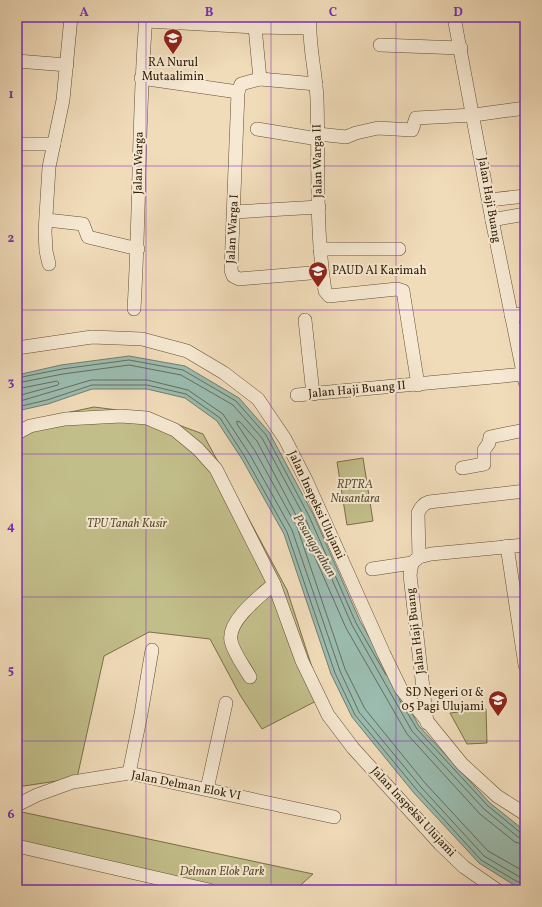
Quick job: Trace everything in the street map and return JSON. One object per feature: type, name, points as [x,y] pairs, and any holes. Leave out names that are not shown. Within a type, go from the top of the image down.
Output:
[{"type":"street","points":[[49,264],[46,251],[49,167],[63,100],[71,17]]},
{"type":"street","name":"Jalan Haji Buang","points":[[454,17],[474,115],[488,200],[524,377]]},
{"type":"street","points":[[146,19],[255,27],[309,22]]},
{"type":"street","name":"Jalan Warga","points":[[134,309],[138,249],[141,78],[146,19]]},
{"type":"street","name":"Jalan Warga II","points":[[309,22],[316,84],[320,249],[326,294]]},
{"type":"street","points":[[255,27],[260,79]]},
{"type":"street","points":[[380,45],[461,48]]},
{"type":"street","points":[[17,60],[67,65]]},
{"type":"street","points":[[141,78],[240,88],[260,79],[316,84]]},
{"type":"street","name":"Jalan Warga I","points":[[240,88],[231,270],[233,276],[239,279],[322,272]]},
{"type":"street","points":[[257,129],[318,136],[346,137],[378,128],[412,130],[416,118],[474,115],[525,108]]},
{"type":"street","points":[[17,144],[54,144]]},
{"type":"street","points":[[488,200],[525,196]]},
{"type":"street","points":[[234,212],[319,207]]},
{"type":"street","points":[[492,220],[525,214]]},
{"type":"street","points":[[47,220],[83,224],[88,237],[138,249]]},
{"type":"street","points":[[320,249],[399,249]]},
{"type":"street","name":"Jalan Haji Buang II","points":[[326,294],[397,289],[403,291],[418,385]]},
{"type":"street","points":[[512,316],[525,314]]},
{"type":"street","points":[[306,320],[313,394]]},
{"type":"street","name":"Jalan Inspeksi Ulujami","points":[[17,348],[92,337],[142,339],[187,352],[224,373],[258,399],[285,439],[308,482],[401,689],[427,723],[462,764],[497,796],[525,814]]},
{"type":"street","name":"Jalan Haji Buang II","points":[[297,396],[524,377]]},
{"type":"street","name":"Jalan Inspeksi Ulujami","points":[[17,433],[30,426],[65,419],[94,416],[147,418],[174,430],[198,449],[216,469],[274,584],[302,661],[328,715],[353,748],[440,844],[464,867],[498,890]]},
{"type":"street","points":[[462,468],[484,464],[484,450],[489,443],[490,437],[525,430]]},
{"type":"street","name":"Jalan Haji Buang","points":[[427,723],[410,575],[415,560],[418,513],[420,507],[429,502],[525,491]]},
{"type":"street","points":[[372,569],[415,560],[525,544]]},
{"type":"street","points":[[507,546],[525,665]]},
{"type":"street","points":[[250,677],[233,648],[231,640],[232,632],[234,625],[254,600],[274,584]]},
{"type":"street","points":[[128,773],[141,714],[152,650]]},
{"type":"street","points":[[207,789],[226,703]]},
{"type":"street","name":"Jalan Delman Elok VI","points":[[17,805],[37,795],[73,782],[95,777],[128,773],[334,817]]},
{"type":"street","points":[[17,846],[209,890]]},
{"type":"green space","name":"TPU Tanah Kusir","points":[[94,407],[149,414],[203,434],[287,590],[322,698],[262,729],[240,695],[210,639],[149,632],[104,656],[77,778],[17,787],[17,431],[38,419]]},
{"type":"green space","name":"RPTRA Nusantara","points":[[363,458],[373,521],[347,525],[337,462]]},
{"type":"green space","points":[[486,709],[487,743],[467,744],[450,713]]},
{"type":"green space","name":"Delman Elok Park","points":[[17,811],[313,874],[295,890],[222,890],[17,845]]},
{"type":"water","name":"Pesanggrahan","points":[[129,356],[185,366],[239,398],[269,432],[313,514],[360,621],[419,726],[490,803],[525,831],[525,888],[514,885],[479,863],[414,793],[352,717],[331,674],[284,534],[242,459],[217,421],[185,398],[147,389],[92,389],[48,404],[17,411],[17,375],[61,365]]},
{"type":"place","name":"RA Nurul Mutaalimin","points":[[173,55]]},
{"type":"place","name":"PAUD Al Karimah","points":[[318,288]]},
{"type":"place","name":"SD Negeri 01 & 05 Pagi Ulujami","points":[[498,717]]}]
